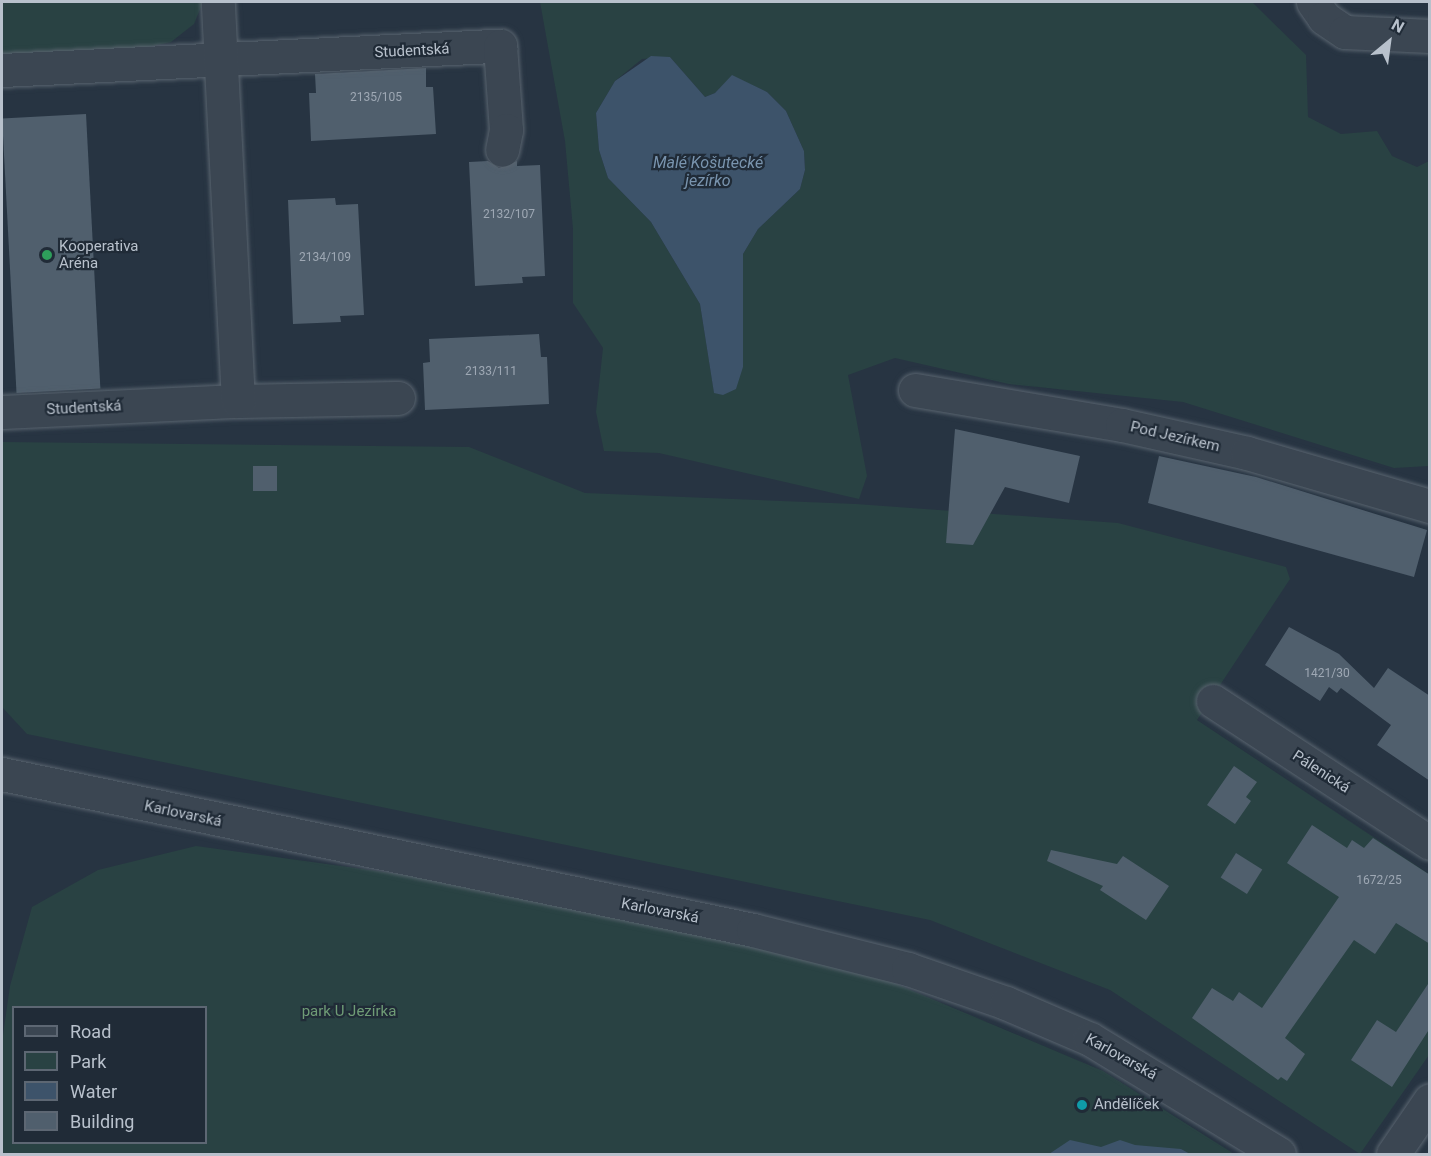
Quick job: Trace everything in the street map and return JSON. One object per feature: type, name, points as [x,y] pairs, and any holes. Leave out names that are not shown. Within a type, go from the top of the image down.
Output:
[{"type":"street","points":[[218,2],[238,401]]},
{"type":"street","points":[[1313,2],[1324,18],[1345,32],[1430,36]]},
{"type":"street","name":"Studentská","points":[[2,70],[500,46],[506,130],[502,150]]},
{"type":"street","name":"Pod Jezírkem","points":[[915,390],[1134,427],[1247,453],[1430,506]]},
{"type":"street","name":"Studentská","points":[[2,412],[238,401],[398,398]]},
{"type":"street","name":"Pálenická","points":[[1213,701],[1430,843]]},
{"type":"street","name":"Karlovarská","points":[[2,774],[753,930],[898,966],[984,994],[1090,1039],[1279,1155]]},
{"type":"street","points":[[1394,1155],[1430,1100]]},
{"type":"green space","points":[[2,2],[203,2],[194,24],[171,42],[143,48],[2,54]]},
{"type":"green space","points":[[540,2],[1252,2],[1306,55],[1308,117],[1341,134],[1377,131],[1392,156],[1417,167],[1429,161],[1429,466],[1394,468],[1183,402],[1009,384],[895,358],[848,375],[867,476],[859,499],[659,453],[604,451],[596,412],[603,348],[573,303],[573,229],[565,141]],"holes":[[[670,57],[705,97],[715,93],[732,76],[767,92],[786,111],[804,151],[805,170],[800,189],[758,229],[743,254],[743,367],[714,392],[700,304],[651,222],[608,178],[599,150],[596,113],[615,81],[642,59]]]},
{"type":"green space","points":[[2,442],[469,447],[585,493],[856,504],[1118,523],[1286,567],[1290,579],[1197,720],[1429,874],[1429,1055],[1360,1154],[1110,990],[930,920],[27,734],[2,707]]},
{"type":"green space","name":"park U Jezírka","points":[[196,846],[457,882],[856,967],[1103,1071],[1234,1154],[2,1154],[2,1042],[10,986],[32,907],[98,870]]},
{"type":"water","name":"Malé Košutecké jezírko","points":[[651,56],[670,57],[705,97],[715,93],[732,75],[767,92],[786,111],[804,151],[805,170],[800,189],[758,229],[743,254],[743,367],[736,389],[723,395],[714,393],[700,304],[651,222],[608,178],[599,150],[596,113],[615,81]]},
{"type":"water","points":[[1070,1140],[1101,1147],[1120,1140],[1135,1145],[1181,1149],[1190,1154],[1049,1154]]},
{"type":"building","points":[[426,68],[426,87],[433,87],[436,134],[311,141],[309,93],[316,93],[315,74]]},
{"type":"building","name":"Kooperativa Aréna","points":[[86,114],[100,389],[17,393],[2,118]]},
{"type":"building","points":[[488,161],[499,168],[517,161],[517,166],[540,165],[545,276],[522,277],[523,283],[475,286],[469,162]]},
{"type":"building","points":[[335,198],[336,205],[358,204],[364,315],[340,316],[341,322],[293,324],[288,200]]},
{"type":"building","points":[[539,334],[541,357],[547,357],[549,404],[425,410],[423,363],[430,362],[429,339]]},
{"type":"building","points":[[955,429],[1080,456],[1069,503],[1005,487],[973,545],[946,543]]},
{"type":"building","points":[[1159,456],[1256,477],[1427,530],[1414,577],[1148,503]]},
{"type":"building","points":[[253,466],[277,466],[277,491],[253,491]]},
{"type":"building","points":[[1289,627],[1339,654],[1374,688],[1388,668],[1430,696],[1430,781],[1377,745],[1391,725],[1341,688],[1337,693],[1329,687],[1320,701],[1265,665]]},
{"type":"building","points":[[1234,766],[1257,782],[1246,797],[1251,801],[1235,824],[1207,805]]},
{"type":"building","points":[[1312,825],[1347,848],[1352,840],[1364,848],[1373,838],[1430,875],[1430,944],[1396,923],[1375,954],[1354,940],[1285,1038],[1305,1054],[1287,1081],[1281,1077],[1278,1080],[1192,1018],[1212,988],[1233,1001],[1239,992],[1262,1008],[1339,897],[1287,863]]},
{"type":"building","points":[[1051,850],[1117,864],[1123,856],[1169,886],[1146,920],[1100,890],[1103,886],[1047,861]]},
{"type":"building","points":[[1236,853],[1262,869],[1247,894],[1221,878]]},
{"type":"building","points":[[1430,981],[1430,1028],[1392,1087],[1351,1060],[1377,1020],[1396,1032]]},
{"type":"place","name":"Kooperativa Aréna","points":[[47,255]]},
{"type":"place","name":"Andělíček","points":[[1082,1105]]}]
